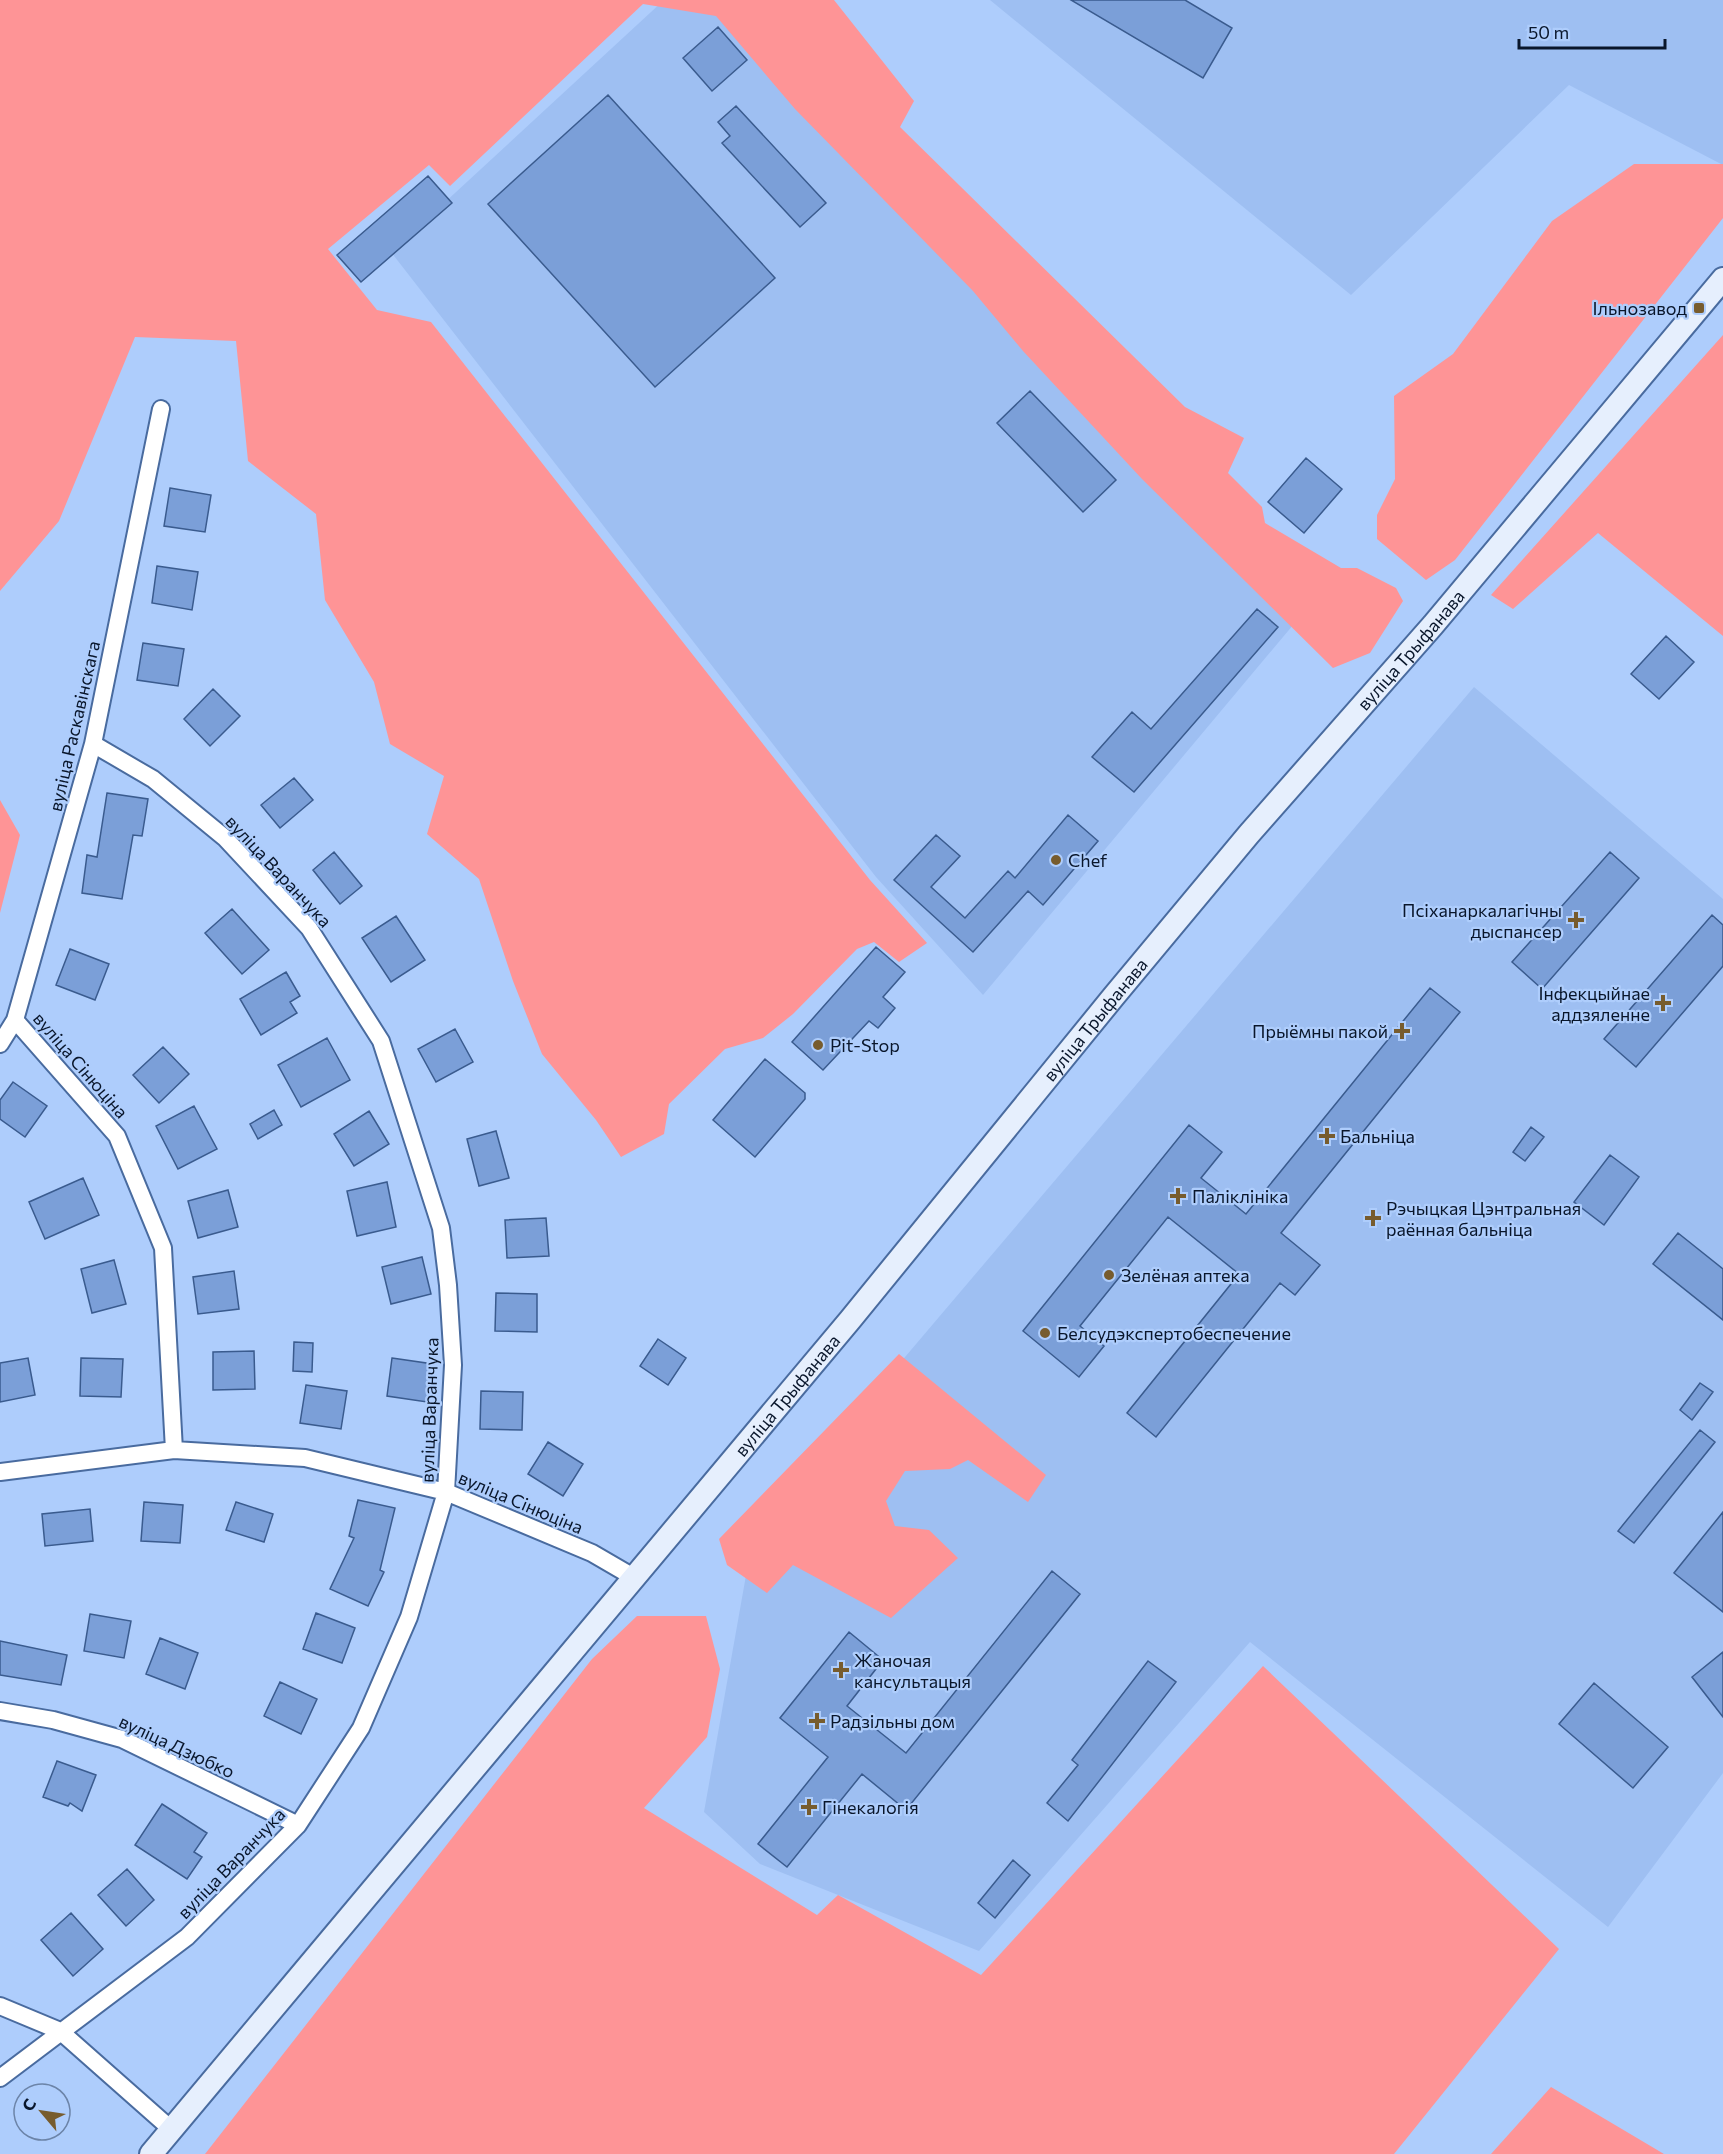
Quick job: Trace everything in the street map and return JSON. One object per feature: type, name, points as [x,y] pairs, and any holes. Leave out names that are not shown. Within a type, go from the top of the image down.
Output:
[{"type":"street","name":"вуліца Трыфанава","points":[[151,2154],[850,1320],[1249,834],[1433,625],[1723,279]]},
{"type":"street","name":"вуліца Раскавінскага","points":[[0,1044],[15,1020],[93,744],[161,409]]},
{"type":"street","name":"вуліца Варанчука","points":[[0,2078],[187,1937],[298,1825],[361,1728],[410,1617],[446,1492],[453,1365],[448,1285],[441,1228],[381,1041],[309,928],[225,838],[153,779],[93,744]]},
{"type":"street","name":"вуліца Сінюціна","points":[[15,1020],[117,1136],[163,1248],[174,1450]]},
{"type":"street","name":"вуліца Сінюціна","points":[[0,1472],[174,1450],[305,1458],[446,1492],[592,1553],[635,1578]]},
{"type":"street","name":"вуліца Дзюбко","points":[[0,1711],[53,1720],[122,1739],[298,1825]]},
{"type":"street","points":[[0,2006],[60,2031],[172,2130]]},
{"type":"shaded area","points":[[0,0],[834,0],[914,101],[900,127],[1185,407],[1244,438],[1228,473],[1262,507],[1265,523],[1341,568],[1357,568],[1396,588],[1403,601],[1370,653],[1333,668],[1142,479],[1023,351],[973,291],[795,109],[716,16],[643,4],[450,186],[429,165],[328,249],[377,310],[431,322],[870,880],[927,943],[899,962],[874,942],[857,949],[793,1014],[763,1038],[725,1049],[669,1104],[664,1134],[621,1157],[596,1120],[542,1054],[513,981],[479,879],[427,834],[444,776],[390,744],[374,682],[325,600],[316,514],[248,461],[236,341],[135,337],[59,521],[0,591]]},
{"type":"shaded area","points":[[664,0],[718,0],[1314,600],[983,995],[876,877],[391,252]]},
{"type":"shaded area","points":[[990,0],[1723,0],[1723,165],[1569,85],[1351,295]]},
{"type":"shaded area","points":[[1634,164],[1723,164],[1723,218],[1455,560],[1426,580],[1377,539],[1377,515],[1395,479],[1394,396],[1453,354],[1552,221]]},
{"type":"shaded area","points":[[1723,335],[1723,636],[1598,533],[1513,609],[1491,595]]},
{"type":"shaded area","name":"Рэчыцкая Цэнтральная раённая бальніца","points":[[1474,687],[1723,899],[1723,1773],[1608,1927],[1250,1642],[979,1951],[760,1864],[704,1812],[753,1536]]},
{"type":"shaded area","points":[[0,800],[20,835],[0,913]]},
{"type":"shaded area","points":[[899,1354],[1046,1475],[1028,1502],[968,1460],[950,1469],[905,1471],[886,1501],[895,1526],[929,1530],[958,1558],[891,1618],[793,1565],[767,1593],[727,1565],[719,1539]]},
{"type":"shaded area","points":[[637,1616],[706,1616],[720,1669],[707,1737],[644,1808],[817,1915],[838,1895],[981,1975],[1263,1666],[1559,1949],[1394,2154],[205,2154],[592,1659]]},
{"type":"shaded area","points":[[1551,2087],[1664,2154],[1491,2154]]},
{"type":"building","points":[[1071,0],[1185,0],[1232,28],[1203,78]]},
{"type":"building","points":[[718,27],[747,60],[712,91],[683,58]]},
{"type":"building","points":[[608,95],[775,278],[655,387],[488,204]]},
{"type":"building","points":[[736,106],[826,203],[800,227],[722,143],[730,136],[718,122]]},
{"type":"building","points":[[428,176],[452,203],[361,282],[337,255]]},
{"type":"building","points":[[1030,391],[1116,480],[1083,512],[997,423]]},
{"type":"building","points":[[1306,458],[1342,489],[1304,533],[1268,502]]},
{"type":"building","points":[[170,488],[211,495],[205,532],[164,526]]},
{"type":"building","points":[[157,566],[198,572],[192,610],[152,603]]},
{"type":"building","points":[[1257,609],[1278,627],[1134,792],[1092,757],[1132,712],[1151,729]]},
{"type":"building","points":[[1666,636],[1694,662],[1659,699],[1631,674]]},
{"type":"building","points":[[143,643],[184,649],[178,686],[137,680]]},
{"type":"building","points":[[213,689],[240,716],[210,746],[184,719]]},
{"type":"building","points":[[294,778],[313,800],[280,828],[261,805]]},
{"type":"building","points":[[107,793],[148,799],[142,836],[133,835],[122,899],[82,893],[87,855],[97,857]]},
{"type":"building","points":[[1068,815],[1098,841],[1043,905],[1028,891],[973,952],[894,880],[936,835],[960,856],[931,887],[965,918],[1008,871],[1015,878]]},
{"type":"building","points":[[334,852],[362,886],[340,904],[313,870]]},
{"type":"building","name":"Псіханаркалагічны дыспансер","points":[[1610,852],[1639,878],[1542,989],[1512,962]]},
{"type":"building","points":[[232,909],[269,950],[242,974],[205,933]]},
{"type":"building","name":"Інфекцыйнае аддзяленне","points":[[1712,915],[1723,925],[1723,966],[1636,1067],[1604,1039]]},
{"type":"building","points":[[396,916],[425,960],[391,982],[362,938]]},
{"type":"building","points":[[876,947],[905,972],[883,997],[895,1008],[878,1028],[869,1021],[823,1070],[792,1042]]},
{"type":"building","points":[[70,949],[109,964],[95,1000],[56,985]]},
{"type":"building","points":[[286,972],[300,996],[290,1002],[297,1013],[261,1035],[240,999]]},
{"type":"building","name":"Паліклініка","points":[[1430,988],[1460,1012],[1281,1233],[1320,1265],[1295,1295],[1280,1283],[1156,1437],[1127,1413],[1239,1274],[1168,1217],[1080,1326],[1104,1346],[1079,1377],[1023,1331],[1189,1125],[1222,1152],[1201,1178],[1246,1214]]},
{"type":"building","points":[[455,1029],[473,1062],[436,1082],[418,1049]]},
{"type":"building","points":[[327,1038],[350,1080],[301,1107],[278,1065]]},
{"type":"building","points":[[163,1047],[189,1074],[159,1103],[133,1075]]},
{"type":"building","points":[[765,1059],[805,1093],[805,1099],[755,1157],[713,1120]]},
{"type":"building","points":[[13,1082],[47,1106],[25,1137],[0,1119],[0,1100]]},
{"type":"building","points":[[194,1106],[217,1149],[178,1169],[156,1126]]},
{"type":"building","points":[[274,1110],[282,1125],[258,1139],[250,1124]]},
{"type":"building","points":[[369,1111],[389,1144],[354,1166],[334,1134]]},
{"type":"building","points":[[1531,1127],[1544,1137],[1525,1161],[1513,1152]]},
{"type":"building","points":[[496,1131],[509,1178],[479,1186],[467,1139]]},
{"type":"building","points":[[1610,1155],[1639,1177],[1604,1225],[1574,1202]]},
{"type":"building","points":[[83,1178],[99,1215],[45,1239],[29,1202]]},
{"type":"building","points":[[387,1182],[396,1227],[357,1236],[347,1191]]},
{"type":"building","points":[[228,1190],[238,1227],[198,1238],[188,1201]]},
{"type":"building","points":[[546,1218],[549,1256],[507,1258],[505,1220]]},
{"type":"building","points":[[1678,1233],[1723,1269],[1723,1320],[1653,1264]]},
{"type":"building","points":[[422,1257],[431,1294],[391,1304],[382,1267]]},
{"type":"building","points":[[114,1260],[126,1304],[92,1313],[81,1269]]},
{"type":"building","points":[[234,1271],[239,1309],[198,1314],[193,1277]]},
{"type":"building","points":[[496,1293],[537,1294],[537,1332],[495,1331]]},
{"type":"building","points":[[658,1339],[686,1358],[668,1385],[640,1366]]},
{"type":"building","points":[[294,1342],[313,1343],[312,1372],[293,1371]]},
{"type":"building","points":[[254,1351],[255,1389],[213,1390],[213,1352]]},
{"type":"building","points":[[28,1358],[35,1395],[0,1402],[0,1363]]},
{"type":"building","points":[[81,1358],[123,1359],[121,1397],[80,1396]]},
{"type":"building","points":[[392,1358],[433,1364],[427,1402],[387,1396]]},
{"type":"building","points":[[1700,1383],[1713,1392],[1692,1420],[1680,1410]]},
{"type":"building","points":[[306,1385],[347,1391],[341,1429],[300,1423]]},
{"type":"building","points":[[481,1391],[523,1392],[522,1430],[480,1429]]},
{"type":"building","points":[[1700,1430],[1715,1442],[1634,1543],[1618,1531]]},
{"type":"building","points":[[548,1442],[583,1464],[563,1496],[528,1474]]},
{"type":"building","points":[[358,1500],[395,1508],[380,1570],[384,1572],[368,1606],[330,1589],[354,1538],[349,1536]]},
{"type":"building","points":[[144,1502],[183,1505],[180,1543],[141,1541]]},
{"type":"building","points":[[236,1502],[273,1514],[264,1542],[226,1530]]},
{"type":"building","points":[[90,1509],[93,1541],[45,1546],[42,1514]]},
{"type":"building","points":[[1723,1512],[1723,1612],[1674,1573]]},
{"type":"building","name":"Радзільны дом","points":[[1052,1571],[1080,1594],[906,1810],[862,1774],[787,1867],[758,1844],[828,1757],[780,1718],[849,1632],[883,1660],[847,1706],[906,1753]]},
{"type":"building","points":[[316,1613],[355,1628],[342,1663],[303,1649]]},
{"type":"building","points":[[90,1614],[131,1621],[124,1658],[84,1651]]},
{"type":"building","points":[[160,1638],[198,1653],[185,1689],[146,1674]]},
{"type":"building","points":[[0,1641],[67,1655],[61,1685],[0,1675]]},
{"type":"building","points":[[1723,1652],[1723,1717],[1692,1677]]},
{"type":"building","points":[[1148,1661],[1176,1682],[1068,1821],[1047,1803],[1078,1765],[1072,1760]]},
{"type":"building","points":[[280,1682],[317,1699],[301,1734],[264,1716]]},
{"type":"building","points":[[1594,1683],[1668,1747],[1633,1788],[1559,1724]]},
{"type":"building","points":[[57,1761],[96,1775],[82,1811],[70,1803],[68,1806],[43,1797]]},
{"type":"building","points":[[162,1804],[207,1833],[194,1852],[202,1857],[187,1879],[135,1845]]},
{"type":"building","points":[[1013,1860],[1030,1875],[995,1918],[978,1903]]},
{"type":"building","points":[[127,1869],[154,1900],[126,1926],[98,1895]]},
{"type":"building","points":[[71,1913],[103,1949],[73,1976],[41,1940]]},
{"type":"place","name":"Ільнозавод","points":[[1699,308]]},
{"type":"place","name":"Chef","points":[[1056,860]]},
{"type":"place","name":"Псіханаркалагічны дыспансер","points":[[1576,920]]},
{"type":"place","name":"Інфекцыйнае аддзяленне","points":[[1663,1003]]},
{"type":"place","name":"Прыёмны пакой","points":[[1402,1031]]},
{"type":"place","name":"Pit-Stop","points":[[818,1045]]},
{"type":"place","name":"Бальніца","points":[[1327,1136]]},
{"type":"place","name":"Паліклініка","points":[[1178,1196]]},
{"type":"place","name":"Рэчыцкая Цэнтральная раённая бальніца","points":[[1373,1218]]},
{"type":"place","name":"Зелёная аптека","points":[[1109,1275]]},
{"type":"place","name":"Белсудэкспертобеспечение","points":[[1045,1333]]},
{"type":"place","name":"Жаночая кансультацыя","points":[[841,1670]]},
{"type":"place","name":"Радзільны дом","points":[[817,1721]]},
{"type":"place","name":"Гінекалогія","points":[[809,1807]]}]
